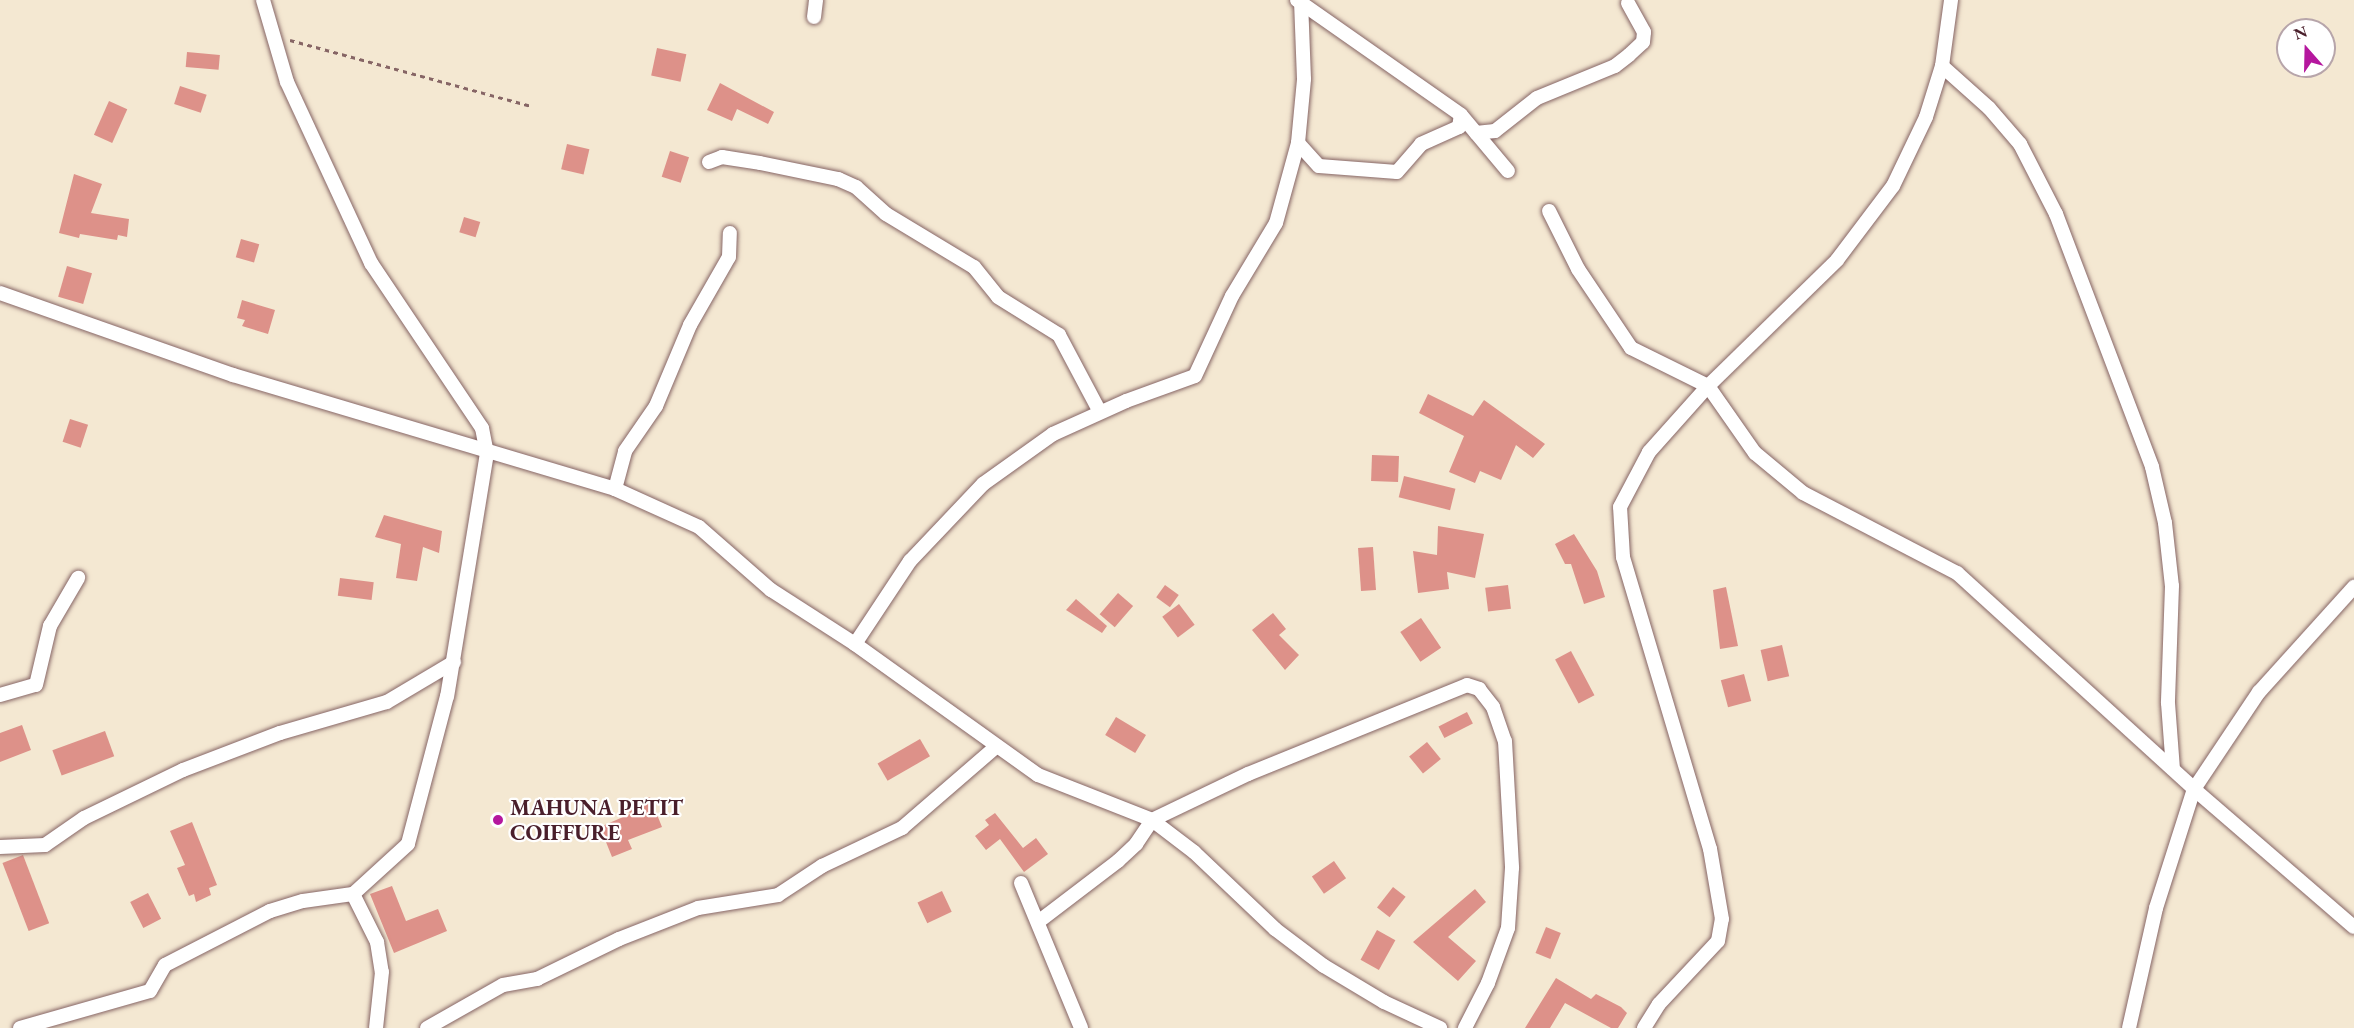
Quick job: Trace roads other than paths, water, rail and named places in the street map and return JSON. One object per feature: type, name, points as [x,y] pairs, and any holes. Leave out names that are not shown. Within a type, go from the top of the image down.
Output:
[{"type":"street","points":[[20,1028],[150,991],[165,964],[270,911],[303,901],[353,894],[408,844],[454,662],[487,453],[482,428],[371,263],[287,82],[263,0]]},
{"type":"street","points":[[814,17],[816,0]]},
{"type":"street","points":[[1644,1028],[1659,1005],[1718,941],[1722,919],[1710,849],[1623,557],[1620,507],[1649,452],[1708,386],[1838,260],[1893,186],[1926,117],[1941,66],[1951,0]]},
{"type":"street","points":[[1300,1],[1461,115],[1508,171]]},
{"type":"street","points":[[855,644],[910,561],[982,484],[1053,434],[1100,412],[1196,376],[1232,296],[1276,223],[1298,143],[1304,79],[1300,1]]},
{"type":"street","points":[[1476,133],[1494,131],[1537,98],[1615,66],[1629,55],[1643,42],[1644,32],[1628,3]]},
{"type":"street","points":[[1941,66],[1989,108],[2020,144],[2056,214],[2152,467],[2165,523],[2172,586],[2168,703],[2174,769]]},
{"type":"street","points":[[1298,143],[1319,166],[1397,172],[1421,144],[1459,127],[1461,115]]},
{"type":"street","points":[[709,162],[722,157],[760,163],[838,179],[856,187],[886,214],[974,267],[998,297],[1059,335],[1100,412]]},
{"type":"street","points":[[1549,211],[1578,269],[1631,348],[1708,386],[1755,453],[1795,486],[1957,573],[2174,769],[2193,789],[2354,927]]},
{"type":"street","points":[[615,489],[625,451],[656,406],[690,325],[729,257],[730,233]]},
{"type":"street","points":[[0,293],[233,375],[487,453],[534,463],[615,489],[699,527],[771,590],[855,644],[1038,775],[1152,820],[1194,852],[1275,929],[1324,966],[1384,1002],[1440,1028]]},
{"type":"street","points":[[0,695],[36,685],[50,626],[78,578]]},
{"type":"street","points":[[2129,1028],[2156,908],[2193,789],[2259,692],[2354,587]]},
{"type":"street","points":[[0,847],[45,845],[84,818],[183,770],[280,733],[387,702],[454,662]]},
{"type":"street","points":[[1038,922],[1118,861],[1136,844],[1152,820],[1248,774],[1456,687],[1479,689],[1493,707],[1504,741],[1512,868],[1508,928],[1488,983],[1465,1028]]},
{"type":"street","points":[[427,1028],[503,985],[537,979],[619,939],[698,908],[778,895],[822,866],[902,828],[997,746]]},
{"type":"street","points":[[1021,883],[1081,1028]]},
{"type":"street","points":[[353,894],[377,942],[382,972],[376,1028]]},
{"type":"place","name":"MAHUNA PETIT COIFFURE","points":[[498,820]]}]
